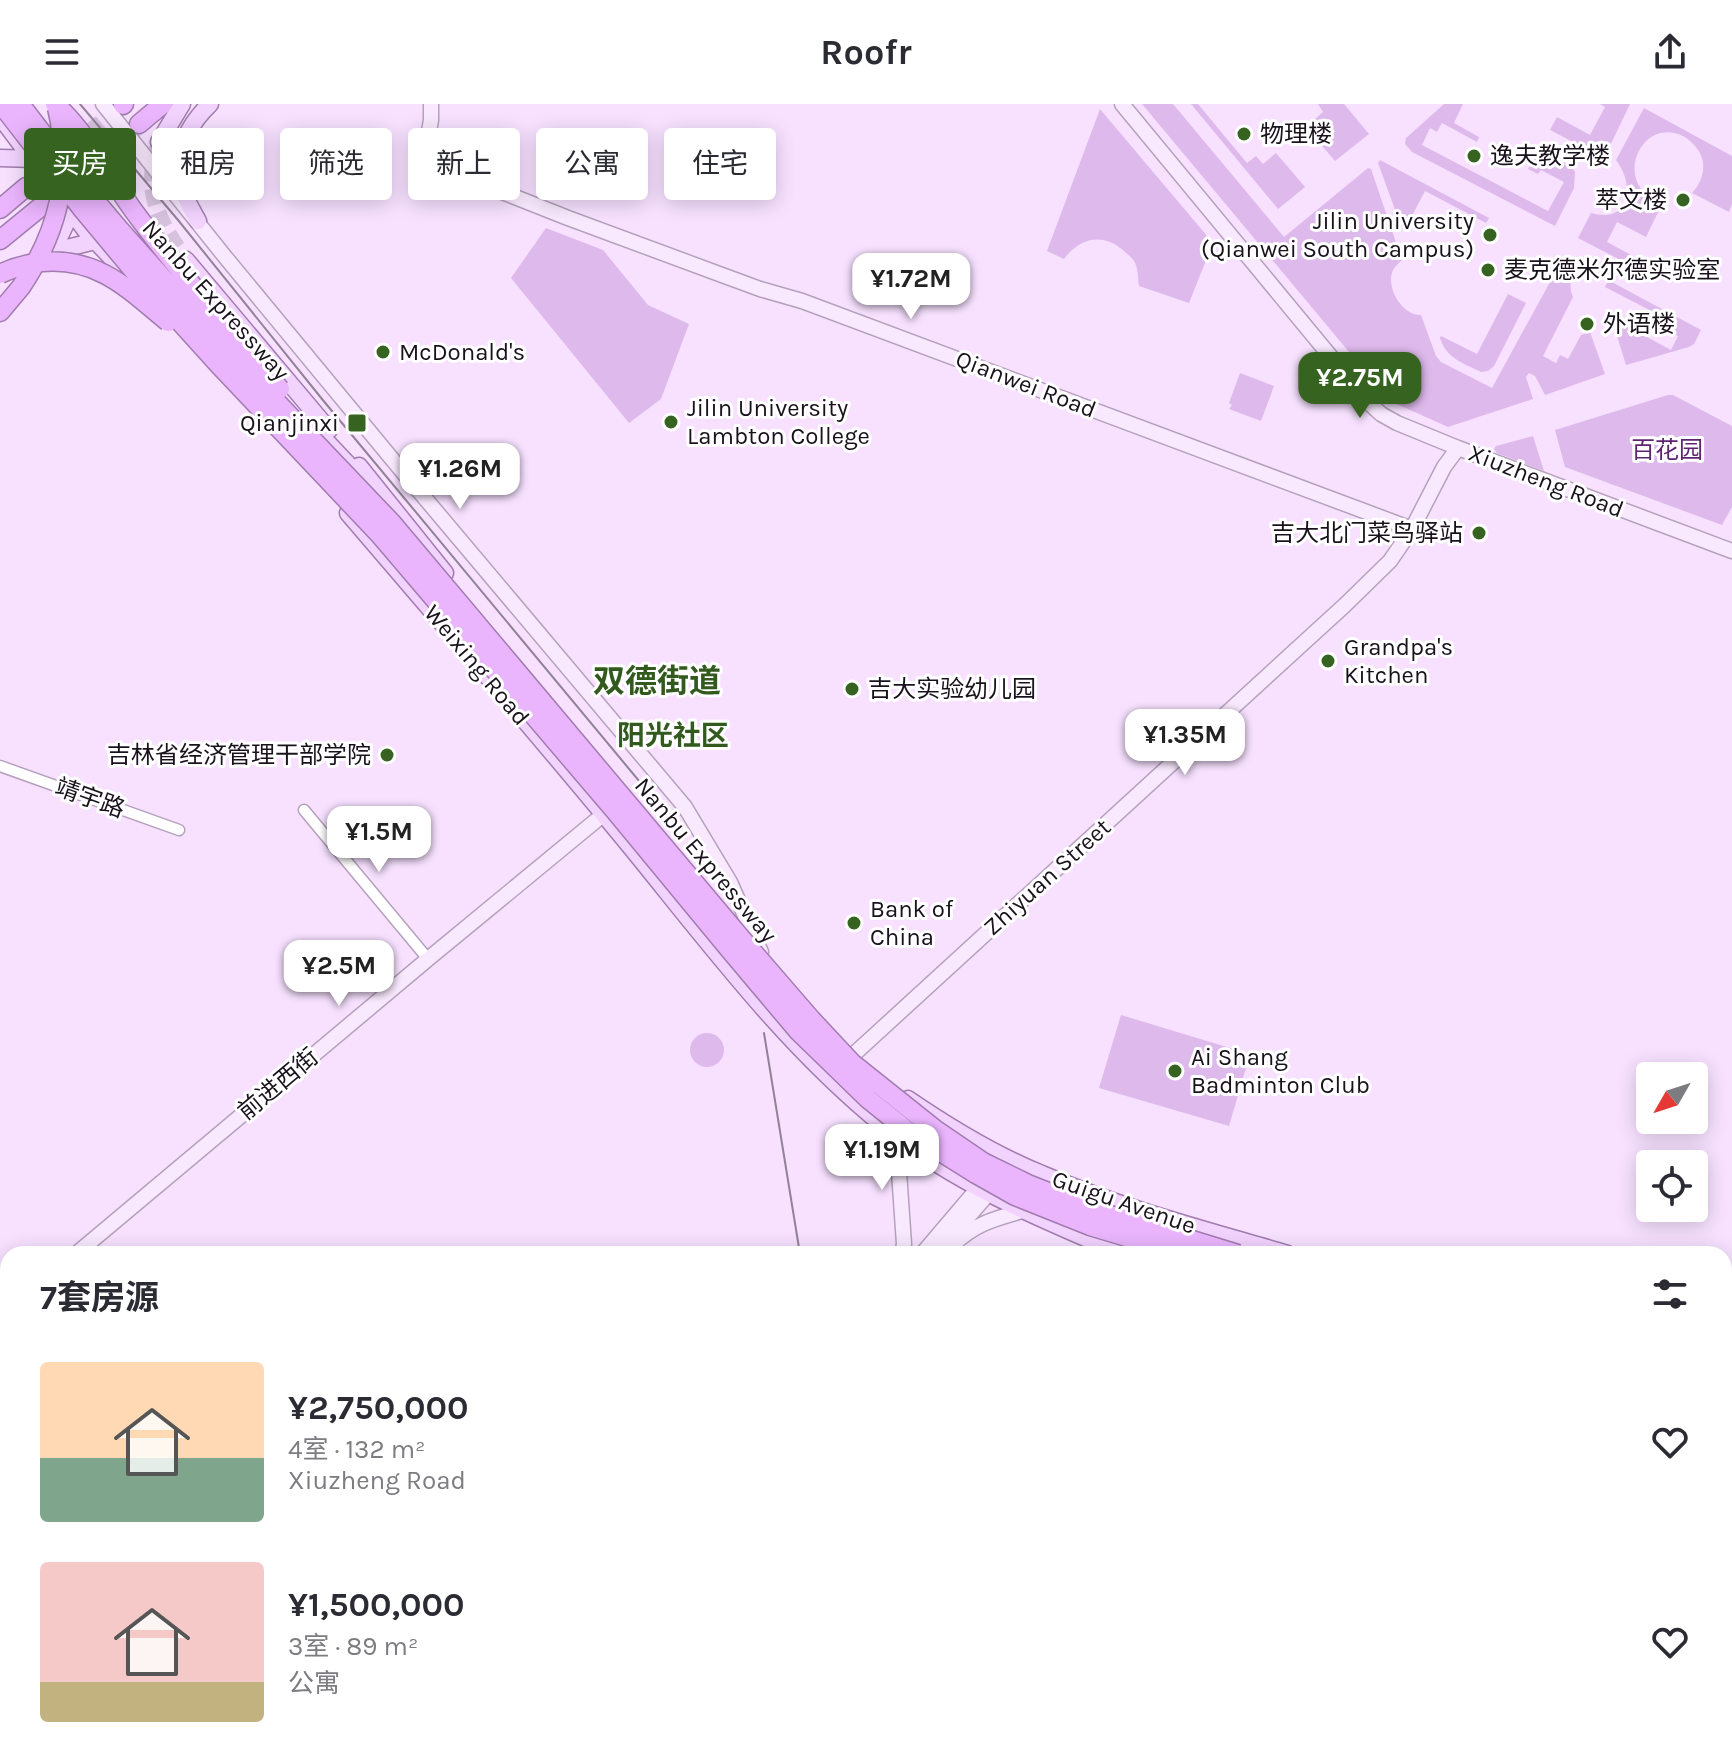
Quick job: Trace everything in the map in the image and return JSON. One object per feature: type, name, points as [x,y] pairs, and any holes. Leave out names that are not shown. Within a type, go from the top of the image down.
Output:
[{"type":"highway","name":"Nanbu Expressway","points":[[1,104],[108,241],[218,364],[379,534],[798,1031],[868,1099],[909,1132],[976,1174],[1015,1196],[1090,1226],[1157,1246]]},
{"type":"highway","name":"Nanbu Expressway","points":[[20,104],[120,230],[228,351],[392,523],[741,938],[852,1063],[936,1130],[995,1168],[1094,1210],[1212,1246]]},
{"type":"highway","points":[[56,104],[76,127],[157,243],[392,523]]},
{"type":"highway","points":[[0,312],[21,287],[40,256],[58,209],[64,172],[64,145],[56,104]]},
{"type":"highway","points":[[139,124],[163,104]]},
{"type":"highway","points":[[0,209],[24,189]]},
{"type":"highway","points":[[0,240],[43,205]]},
{"type":"highway","points":[[0,274],[25,264],[54,261],[73,262],[103,272],[121,283],[218,364]]},
{"type":"main road","name":"Weixing Road","points":[[28,104],[47,128]]},
{"type":"main road","points":[[167,128],[182,104]]},
{"type":"main road","points":[[198,221],[181,187],[180,151],[196,117],[210,104]]},
{"type":"main road","name":"Weixing Road","points":[[0,115],[24,149]]},
{"type":"main road","points":[[0,158],[24,159]]},
{"type":"main road","name":"Weixing Road","points":[[62,200],[95,241],[309,466],[785,1033],[828,1078],[885,1128],[984,1190]]},
{"type":"main road","points":[[0,297],[54,244],[74,200]]},
{"type":"main road","name":"Weixing Road","points":[[104,200],[225,337],[344,459],[817,1017],[882,1081],[1007,1158]]},
{"type":"main road","points":[[31,269],[67,248],[95,241]]},
{"type":"main road","points":[[186,260],[473,608]]},
{"type":"main road","name":"Guigu Avenue","points":[[1007,1158],[1096,1195],[1262,1246]]},
{"type":"main road","name":"Guigu Avenue","points":[[984,1190],[1022,1211],[1104,1246]]},
{"type":"street","name":"Weixing Road","points":[[103,104],[397,465],[685,807],[730,882],[761,952]]},
{"type":"street","name":"Qianwei Road","points":[[431,104],[424,161],[568,218],[802,301],[1412,529]]},
{"type":"street","name":"Xiuzheng Road","points":[[1122,104],[1381,414],[1458,448],[1732,551]]},
{"type":"street","name":"Zhiyuan Street","points":[[853,1055],[1390,561],[1458,448]]},
{"type":"street","name":"靖宇路","points":[[0,766],[179,830]]},
{"type":"street","name":"前进西街","points":[[86,1246],[629,794]]},
{"type":"street","points":[[304,810],[428,959]]},
{"type":"street","points":[[885,1128],[899,1172],[904,1246]]},
{"type":"street","points":[[942,1246],[1007,1158]]},
{"type":"street","points":[[930,1246],[984,1190]]},
{"type":"street","points":[[952,1246],[984,1222],[1022,1211]]},
{"type":"green space","points":[[1142,104],[1173,104],[1284,237],[1368,168],[1371,169],[1402,260],[1391,277],[1397,300],[1408,311],[1421,315],[1441,362],[1492,388],[1562,260],[1566,258],[1579,266],[1571,284],[1573,297],[1543,356],[1556,363],[1560,355],[1568,359],[1581,335],[1590,332],[1605,374],[1545,395],[1535,376],[1529,373],[1526,377],[1533,399],[1448,427],[1390,401]]},
{"type":"green space","points":[[1191,104],[1198,104],[1247,163],[1256,156],[1263,164],[1276,153],[1305,187],[1278,209]]},
{"type":"green space","points":[[1318,104],[1344,104],[1369,134],[1335,161],[1306,127],[1323,112]]},
{"type":"green space","points":[[1444,104],[1463,104],[1454,123],[1479,137],[1477,142],[1442,123],[1437,132],[1430,128],[1422,145],[1548,211],[1564,182],[1541,170],[1538,174],[1528,169],[1539,149],[1571,166],[1575,172],[1574,188],[1555,226],[1412,152],[1405,144],[1406,138]]},
{"type":"green space","points":[[1600,104],[1630,104],[1603,155],[1550,130],[1557,117],[1590,135],[1605,107]]},
{"type":"green space","points":[[1644,108],[1732,156],[1732,204],[1729,212],[1692,193],[1701,179],[1703,164],[1698,150],[1688,139],[1667,132],[1643,144],[1635,170],[1638,184],[1647,195],[1663,202],[1646,237],[1617,222],[1607,242],[1659,270],[1655,278],[1578,238],[1591,213],[1614,213],[1626,200],[1626,181],[1616,160]]},
{"type":"green space","points":[[1100,109],[1213,243],[1189,303],[1139,286],[1133,260],[1109,242],[1085,242],[1064,259],[1047,251]]},
{"type":"green space","points":[[1380,160],[1489,218],[1486,223],[1425,191],[1405,229],[1402,229],[1378,163]]},
{"type":"green space","points":[[546,228],[603,250],[648,305],[689,324],[661,399],[629,423],[511,278]]},
{"type":"green space","points":[[1608,280],[1701,330],[1694,344],[1626,365],[1614,326],[1621,323],[1671,350],[1678,336],[1661,326],[1665,318],[1605,287]]},
{"type":"green space","points":[[1508,294],[1526,303],[1494,366],[1481,372],[1462,363],[1446,350],[1441,336],[1477,354]]},
{"type":"green space","points":[[1240,373],[1274,386],[1261,421],[1229,409]]},
{"type":"green space","name":"百花园","points":[[1668,395],[1732,426],[1732,507],[1722,525],[1565,467],[1555,430]]},
{"type":"green space","points":[[1533,436],[1544,471],[1497,453],[1494,449],[1496,446]]},
{"type":"green space","name":"Ai Shang Badminton Club","points":[[1121,1015],[1250,1054],[1229,1126],[1099,1088]]},
{"type":"green space","points":[[707,1033],[719,1038],[724,1050],[719,1062],[707,1067],[695,1062],[690,1050],[695,1038]]},
{"type":"tunnel","points":[[96,128],[123,105]]},
{"type":"tunnel","points":[[135,128],[139,125]]},
{"type":"tunnel","points":[[155,200],[168,232],[186,260]]},
{"type":"tram line","points":[[80,104],[659,805]]},
{"type":"tram line","points":[[764,1033],[799,1246]]},
{"type":"place","name":"物理楼","points":[[1244,134]]},
{"type":"place","name":"逸夫教学楼","points":[[1474,156]]},
{"type":"place","name":"萃文楼","points":[[1683,200]]},
{"type":"place","name":"Jilin University (Qianwei South Campus)","points":[[1490,235]]},
{"type":"place","name":"麦克德米尔德实验室","points":[[1488,270]]},
{"type":"place","name":"外语楼","points":[[1587,324]]},
{"type":"place","name":"McDonald's","points":[[383,352]]},
{"type":"place","name":"Jilin University Lambton College","points":[[671,422]]},
{"type":"place","name":"Qianjinxi","points":[[357,423]]},
{"type":"place","name":"吉大北门菜鸟驿站","points":[[1479,533]]},
{"type":"place","name":"Grandpa's Kitchen","points":[[1328,661]]},
{"type":"place","name":"吉大实验幼儿园","points":[[852,689]]},
{"type":"place","name":"吉林省经济管理干部学院","points":[[387,755]]},
{"type":"place","name":"Bank of China","points":[[854,923]]},
{"type":"place","name":"Ai Shang Badminton Club","points":[[1175,1071]]},
{"type":"district","name":"双德街道","points":[[657,681]]},
{"type":"district","name":"阳光社区","points":[[673,735]]}]
